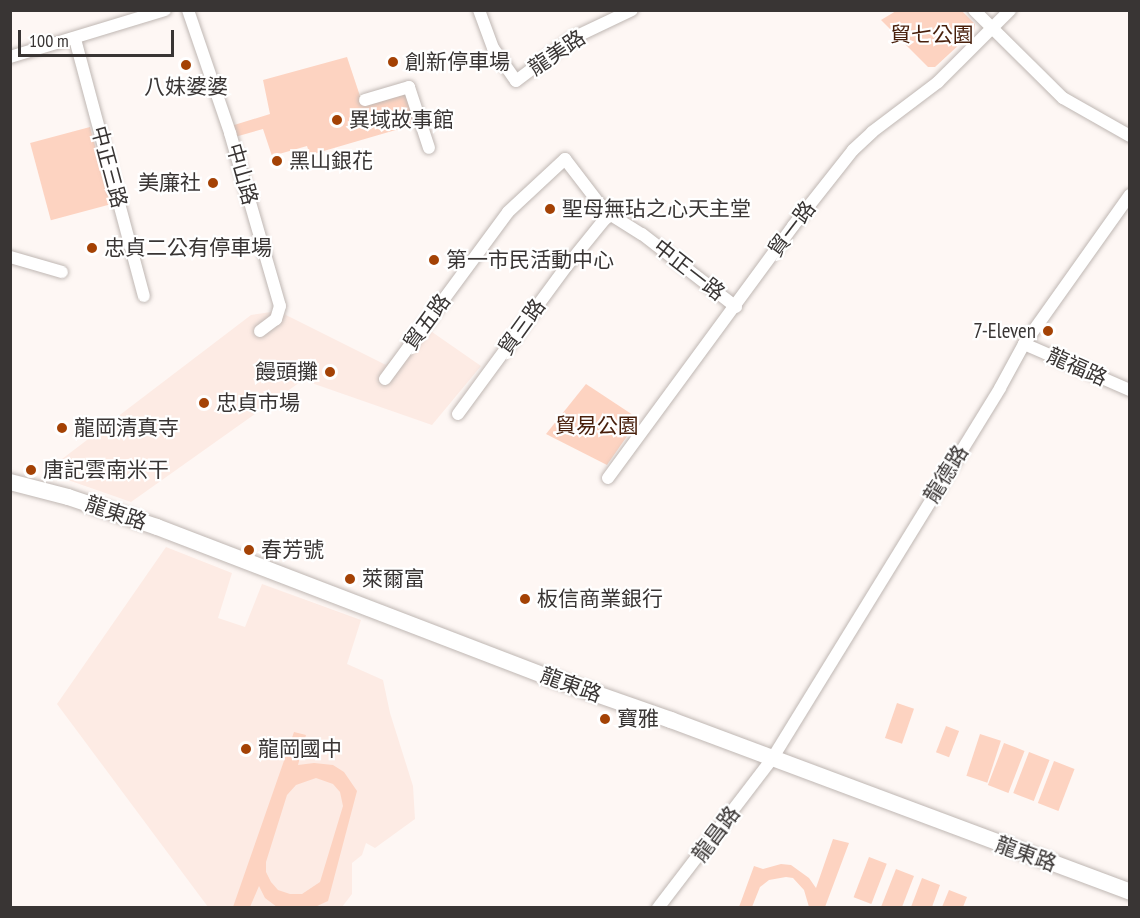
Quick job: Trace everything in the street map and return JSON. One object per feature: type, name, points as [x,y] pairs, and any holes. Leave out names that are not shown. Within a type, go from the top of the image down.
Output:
[{"type":"street","points":[[10,57],[165,10]]},
{"type":"street","name":"中山路","points":[[188,10],[230,134],[280,306],[276,319],[260,331]]},
{"type":"street","name":"龍美路","points":[[479,10],[494,48],[516,81],[573,38],[632,10]]},
{"type":"street","points":[[974,10],[1063,98],[1130,136]]},
{"type":"street","name":"貿一路","points":[[608,478],[653,413],[736,307],[793,226],[853,150],[872,132],[938,82],[1010,10]]},
{"type":"street","name":"中正三路","points":[[75,39],[144,296]]},
{"type":"street","points":[[365,100],[409,87],[429,148]]},
{"type":"street","name":"中正一路","points":[[565,159],[591,194],[611,215],[658,246],[736,307]]},
{"type":"street","name":"貿五路","points":[[385,379],[508,212],[565,159]]},
{"type":"street","name":"龍德路","points":[[772,759],[1024,344],[1130,195]]},
{"type":"street","name":"貿三路","points":[[458,414],[566,267],[604,220],[611,215]]},
{"type":"street","points":[[10,257],[62,272]]},
{"type":"street","name":"龍福路","points":[[1024,344],[1130,390]]},
{"type":"street","name":"龍東路","points":[[10,482],[68,497],[157,527],[1130,892]]},
{"type":"street","name":"龍昌路","points":[[658,908],[772,759]]},
{"type":"shaded area","name":"忠貞市場","points":[[278,311],[386,365],[422,325],[481,366],[432,425],[303,380],[131,502],[45,472],[251,315]]},
{"type":"shaded area","name":"龍岡國中","points":[[166,547],[232,573],[218,618],[245,627],[262,584],[361,620],[347,664],[383,680],[390,713],[413,786],[415,819],[375,848],[366,843],[362,855],[352,863],[352,894],[342,907],[208,907],[57,704]]},
{"type":"green space","name":"貿七公園","points":[[896,11],[962,11],[975,24],[974,31],[935,67],[928,67],[881,20]]},
{"type":"green space","points":[[347,57],[360,96],[414,83],[423,122],[310,155],[307,146],[272,156],[263,129],[235,137],[231,126],[270,114],[263,80]]},
{"type":"green space","points":[[90,127],[111,204],[51,220],[30,143]]},
{"type":"green space","name":"貿易公園","points":[[586,384],[639,419],[607,465],[546,434]]},
{"type":"green space","points":[[897,703],[914,709],[902,744],[885,738]]},
{"type":"green space","points":[[946,726],[959,731],[949,757],[936,752]]},
{"type":"green space","points":[[294,732],[306,735],[298,765],[314,763],[333,765],[344,772],[357,791],[328,901],[315,907],[277,907],[265,898],[259,886],[250,907],[233,907]],"holes":[[[316,778],[333,784],[340,792],[343,806],[320,882],[302,894],[290,894],[278,890],[266,872],[266,862],[287,795],[296,785]]]},
{"type":"green space","points":[[980,734],[1001,741],[987,783],[966,776]]},
{"type":"green space","points":[[1004,743],[1025,751],[1008,793],[988,785]]},
{"type":"green space","points":[[1029,752],[1050,760],[1034,801],[1013,793]]},
{"type":"green space","points":[[1054,761],[1075,769],[1058,811],[1038,803]]},
{"type":"green space","points":[[833,839],[849,843],[825,907],[809,907],[804,890],[793,878],[786,877],[769,880],[760,887],[752,907],[739,907],[754,866],[763,869],[781,864],[791,865],[809,878],[816,888]]},
{"type":"green space","points":[[869,857],[887,864],[871,904],[854,897]]},
{"type":"green space","points":[[896,869],[914,876],[902,907],[881,907]]},
{"type":"green space","points":[[922,878],[940,885],[932,907],[911,907]]},
{"type":"green space","points":[[949,890],[967,897],[963,907],[942,907]]},
{"type":"place","name":"創新停車場","points":[[393,62]]},
{"type":"place","name":"八妹婆婆","points":[[186,65]]},
{"type":"place","name":"異域故事館","points":[[337,120]]},
{"type":"place","name":"黑山銀花","points":[[277,161]]},
{"type":"place","name":"美廉社","points":[[213,183]]},
{"type":"place","name":"聖母無玷之心天主堂","points":[[550,209]]},
{"type":"place","name":"忠貞二公有停車場","points":[[92,248]]},
{"type":"place","name":"第一市民活動中心","points":[[434,260]]},
{"type":"place","name":"7-Eleven","points":[[1048,331]]},
{"type":"place","name":"饅頭攤","points":[[330,372]]},
{"type":"place","name":"忠貞市場","points":[[204,403]]},
{"type":"place","name":"龍岡清真寺","points":[[62,428]]},
{"type":"place","name":"唐記雲南米干","points":[[31,470]]},
{"type":"place","name":"春芳號","points":[[249,550]]},
{"type":"place","name":"萊爾富","points":[[350,579]]},
{"type":"place","name":"板信商業銀行","points":[[525,599]]},
{"type":"place","name":"寶雅","points":[[605,719]]},
{"type":"place","name":"龍岡國中","points":[[246,749]]}]
